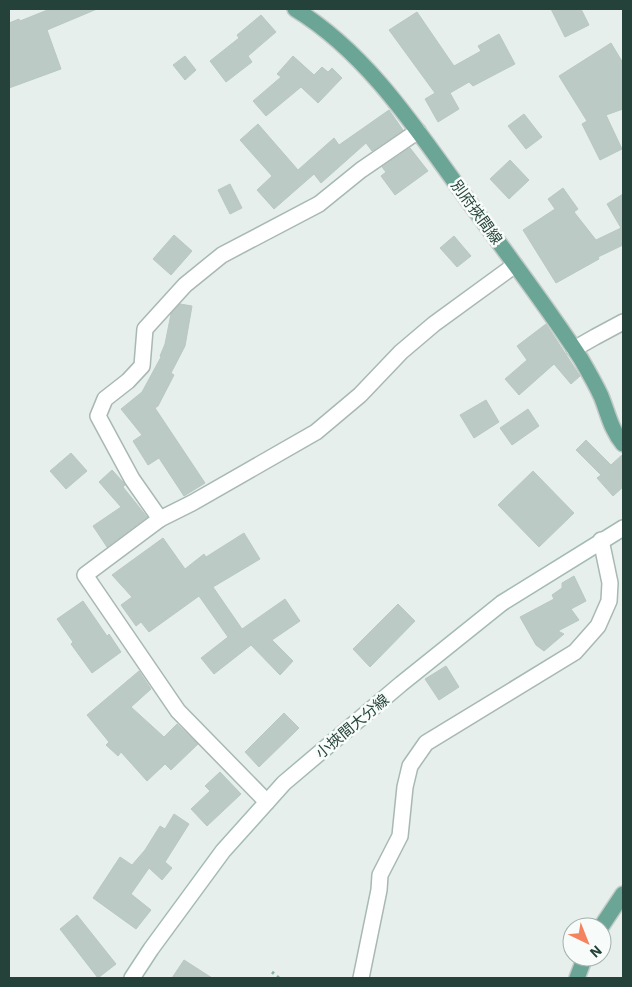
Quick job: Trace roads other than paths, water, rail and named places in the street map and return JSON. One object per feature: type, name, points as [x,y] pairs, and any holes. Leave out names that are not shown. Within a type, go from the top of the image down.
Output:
[{"type":"main road","name":"別府挾間線","points":[[295,9],[321,28],[358,61],[418,131],[541,299],[574,349],[601,396],[614,431],[623,444]]},
{"type":"main road","points":[[608,917],[623,894]]},
{"type":"street","points":[[160,519],[132,479],[98,416],[105,399],[128,381],[142,366],[145,329],[185,285],[222,255],[319,204],[361,170],[418,131]]},
{"type":"street","points":[[267,802],[178,711],[85,575],[160,519],[201,498],[316,432],[360,396],[401,352],[434,324],[515,265]]},
{"type":"street","points":[[574,349],[623,322]]},
{"type":"street","name":"小挾間大分線","points":[[132,978],[150,949],[223,851],[284,783],[401,684],[502,603],[623,528]]},
{"type":"street","points":[[361,978],[380,875],[400,836],[410,766],[426,743],[575,652],[598,626],[609,601],[610,583],[601,540]]}]
